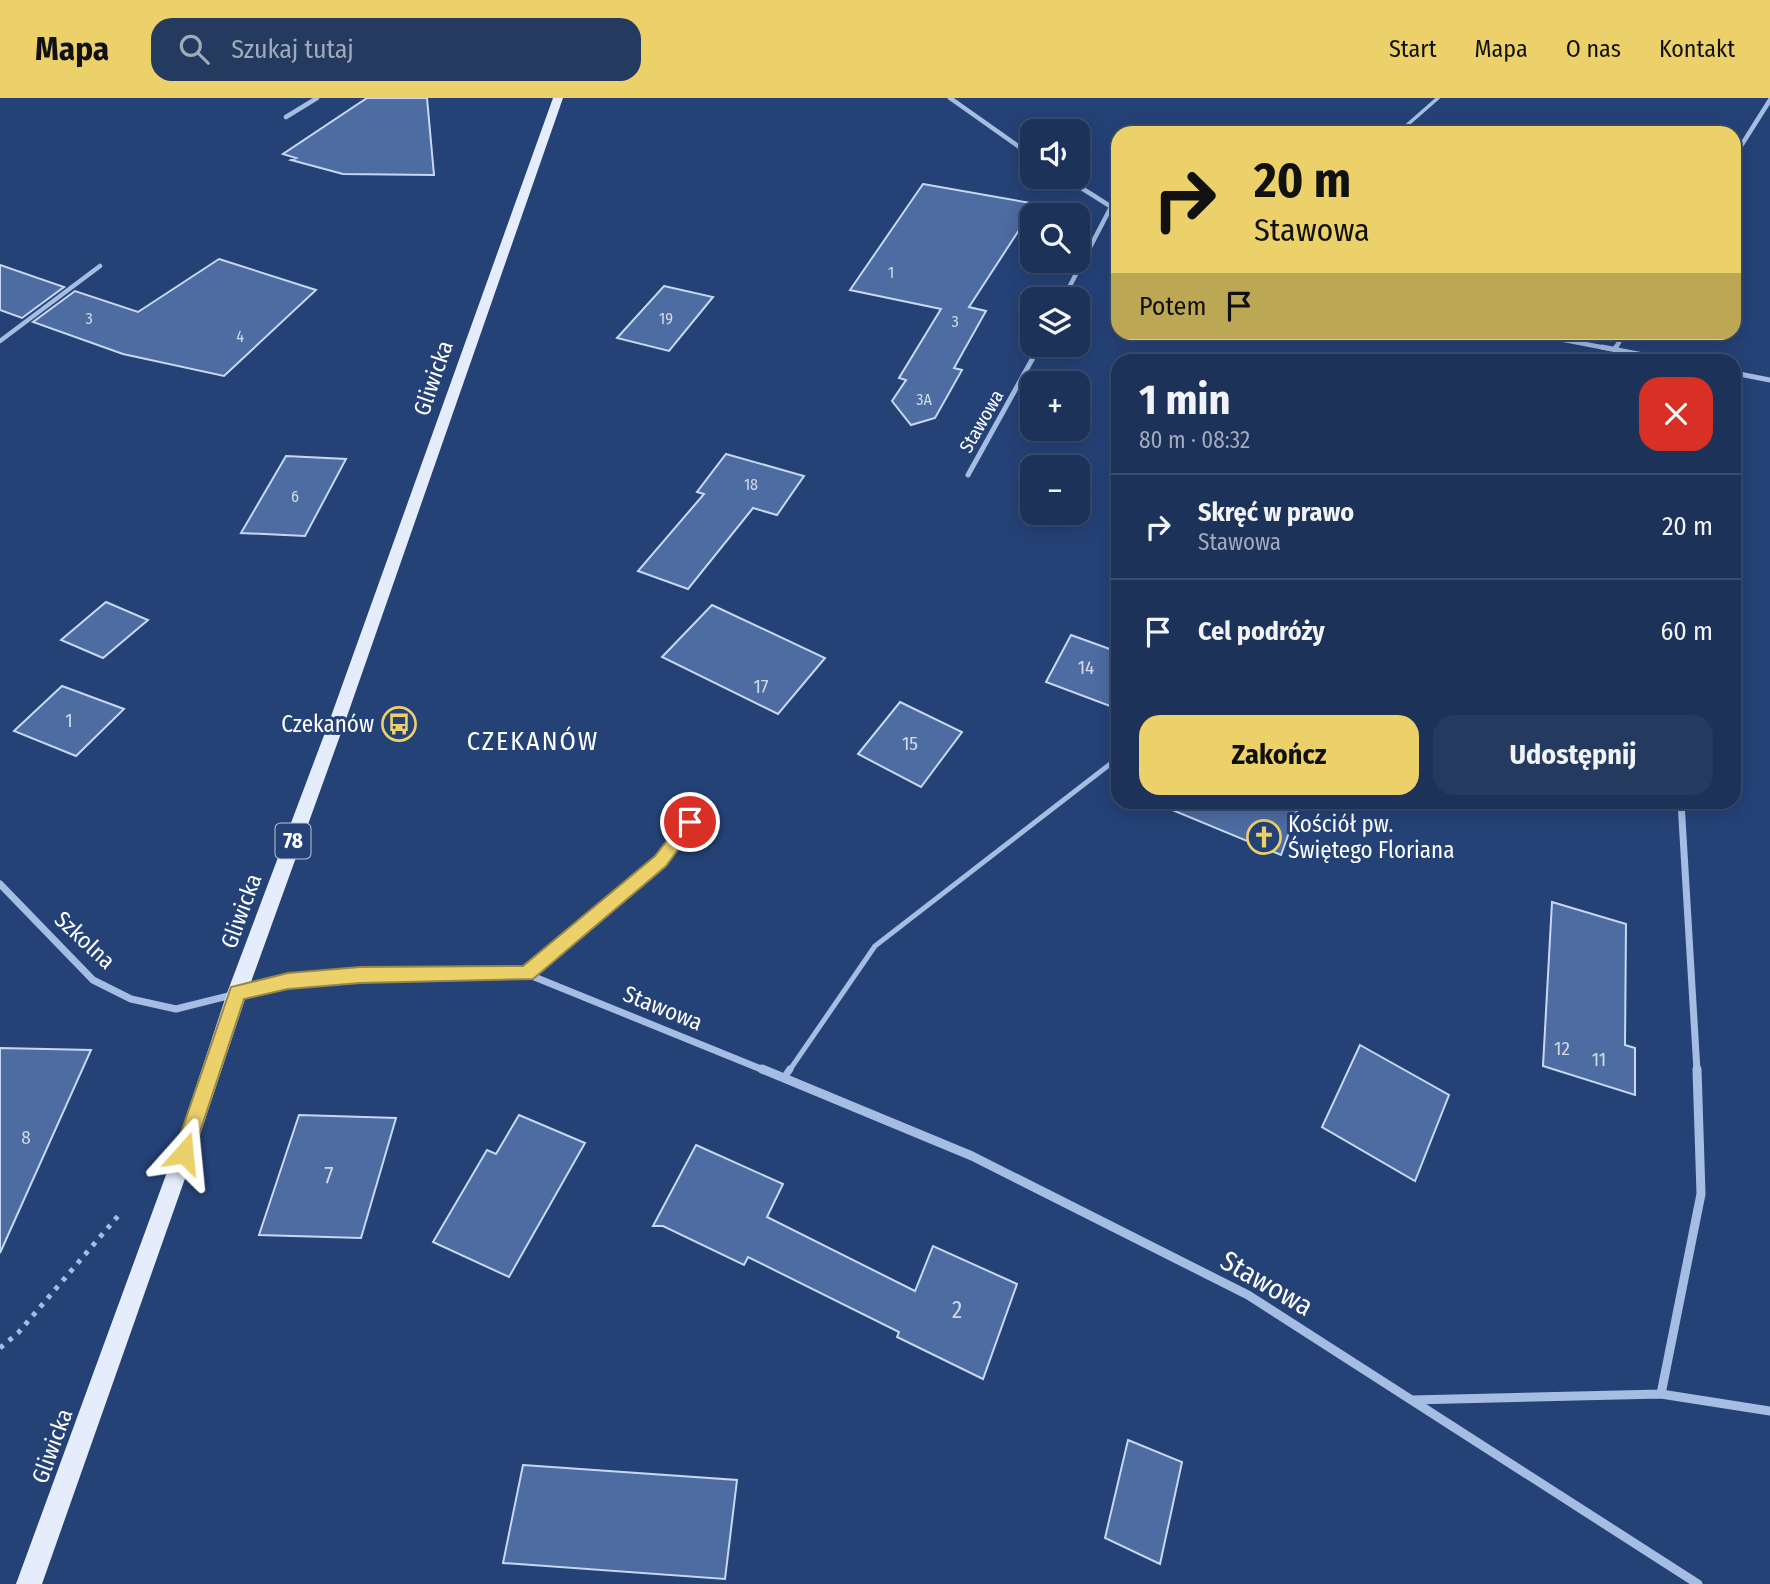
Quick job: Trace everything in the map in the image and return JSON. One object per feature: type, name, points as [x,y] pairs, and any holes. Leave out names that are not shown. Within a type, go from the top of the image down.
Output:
[{"type":"main road","name":"Gliwicka","points":[[29,1584],[184,1153],[237,993],[337,722],[558,98]]},
{"type":"street","points":[[286,117],[317,98]]},
{"type":"street","points":[[950,98],[1020,148]]},
{"type":"street","points":[[1741,146],[1770,100]]},
{"type":"street","points":[[1069,287],[1111,207],[1082,189]]},
{"type":"street","points":[[0,341],[100,266]]},
{"type":"street","points":[[1563,340],[1631,354]]},
{"type":"street","points":[[1614,350],[1620,340]]},
{"type":"street","name":"Stawowa","points":[[968,475],[1033,357]]},
{"type":"street","points":[[1741,374],[1770,380]]},
{"type":"street","points":[[1661,1394],[1701,1194],[1696,1024],[1681,809]]},
{"type":"street","points":[[527,974],[661,861],[690,822]]},
{"type":"street","name":"Szkolna","points":[[0,884],[93,980],[131,999],[176,1009],[237,993]]},
{"type":"street","name":"Stawowa","points":[[237,993],[288,981],[360,975],[527,974],[972,1156],[1248,1295],[1698,1584]]},
{"type":"street","points":[[1412,1400],[1661,1394],[1770,1411]]},
{"type":"lane","points":[[1406,126],[1438,98]]},
{"type":"lane","points":[[784,1078],[875,946],[1111,763]]},
{"type":"path","points":[[0,1348],[18,1333],[118,1216]]},
{"type":"building","points":[[367,98],[427,98],[434,175],[343,174],[291,160],[296,158],[283,154]]},
{"type":"building","points":[[923,184],[1030,203],[1020,203],[1020,229],[969,307],[986,311],[954,368],[962,370],[935,418],[911,425],[892,401],[906,380],[899,378],[941,309],[850,290]]},
{"type":"building","points":[[219,259],[316,290],[224,376],[123,354],[33,322],[75,291],[138,312]]},
{"type":"building","points":[[0,265],[64,287],[22,318],[0,310]]},
{"type":"building","points":[[664,286],[713,297],[669,351],[617,338]]},
{"type":"building","points":[[726,454],[804,476],[777,515],[753,508],[688,589],[638,571],[704,494],[697,492]]},
{"type":"building","points":[[286,456],[346,459],[305,536],[241,533]]},
{"type":"building","points":[[106,602],[148,620],[103,658],[61,640]]},
{"type":"building","points":[[712,605],[825,658],[778,714],[662,657]]},
{"type":"building","points":[[1071,635],[1111,649],[1111,706],[1046,682]]},
{"type":"building","points":[[62,686],[124,709],[76,756],[14,731]]},
{"type":"building","points":[[900,702],[962,732],[921,787],[858,754]]},
{"type":"building","points":[[1170,809],[1297,809],[1281,855]]},
{"type":"building","points":[[1552,902],[1626,924],[1625,1045],[1635,1048],[1635,1095],[1543,1066]]},
{"type":"building","points":[[1360,1045],[1449,1095],[1415,1181],[1322,1127]]},
{"type":"building","points":[[0,1048],[91,1050],[0,1253]]},
{"type":"building","points":[[299,1115],[396,1118],[361,1238],[259,1235]]},
{"type":"building","points":[[519,1115],[585,1143],[509,1277],[433,1242],[487,1150],[496,1154]]},
{"type":"building","points":[[696,1145],[783,1184],[767,1217],[915,1291],[933,1246],[1017,1284],[983,1379],[897,1337],[899,1332],[748,1257],[744,1265],[663,1226],[653,1226]]},
{"type":"building","points":[[1128,1440],[1182,1462],[1160,1564],[1105,1538]]},
{"type":"building","points":[[523,1465],[737,1480],[725,1579],[503,1563]]},
{"type":"place","name":"Czekanów","points":[[399,724]]},
{"type":"place","name":"Kościół pw. Świętego Floriana","points":[[1264,837]]},
{"type":"district","name":"CZEKANÓW","points":[[533,741]]},
{"type":"route","points":[[184,1153],[237,993],[288,981],[360,975],[527,974],[661,861],[690,822]]}]
